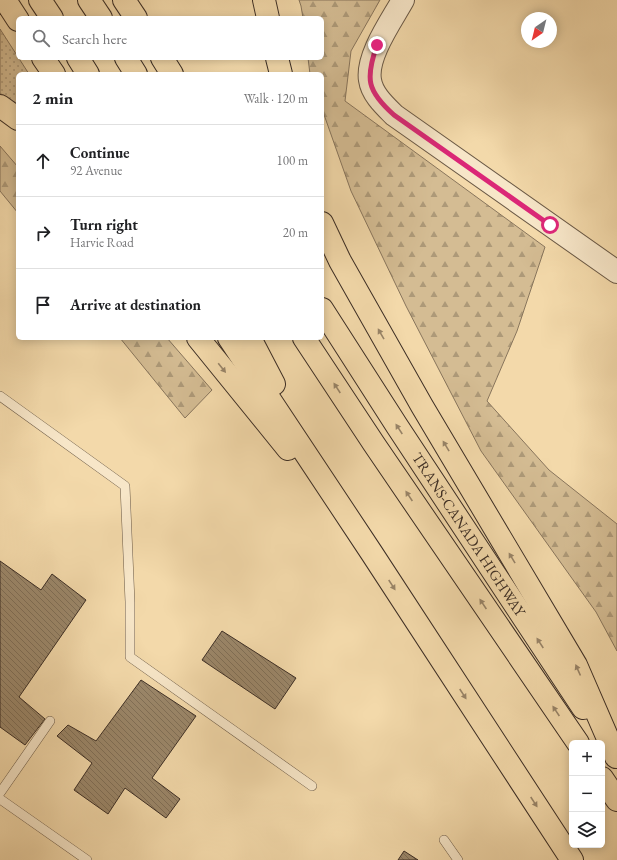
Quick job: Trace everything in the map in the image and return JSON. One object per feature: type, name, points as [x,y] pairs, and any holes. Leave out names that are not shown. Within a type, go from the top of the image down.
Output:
[{"type":"highway","points":[[5,0],[16,17]]},
{"type":"highway","points":[[40,0],[51,16]]},
{"type":"highway","points":[[89,0],[100,16]]},
{"type":"highway","points":[[124,0],[135,16]]},
{"type":"highway","points":[[264,0],[268,16]]},
{"type":"highway","points":[[44,60],[53,72]]},
{"type":"highway","points":[[79,60],[87,72]]},
{"type":"highway","points":[[127,60],[135,72]]},
{"type":"highway","points":[[163,60],[171,72]]},
{"type":"highway","points":[[278,60],[280,72]]},
{"type":"highway","points":[[0,106],[16,118]]},
{"type":"highway","points":[[324,227],[340,262],[422,406],[576,666],[616,758]]},
{"type":"highway","name":"TRANS-CANADA HIGHWAY","points":[[324,312],[397,426],[616,758]]},
{"type":"highway","points":[[200,340],[371,552]]},
{"type":"highway","points":[[230,340],[572,860]]},
{"type":"highway","points":[[251,340],[324,481]]},
{"type":"highway","name":"TRANS-CANADA HIGHWAY","points":[[305,340],[374,444],[576,740]]},
{"type":"highway","points":[[605,782],[617,800]]},
{"type":"street","points":[[404,0],[377,45],[371,62],[370,80],[375,94],[394,115],[617,272]]},
{"type":"lane","points":[[0,396],[125,486],[130,602],[130,657],[312,786]]},
{"type":"lane","points":[[0,793],[50,721]]},
{"type":"lane","points":[[0,799],[86,860]]},
{"type":"lane","points":[[444,840],[458,860]]},
{"type":"green space","points":[[299,0],[380,0],[351,51],[345,101],[545,247],[517,331],[487,401],[549,470],[617,524],[617,651],[596,612],[481,451],[406,306],[351,191],[324,115],[324,72],[310,72],[308,60],[324,60],[324,16],[303,16]]},
{"type":"green space","points":[[0,29],[16,54],[16,60],[20,60],[28,72],[16,72],[16,105],[0,93]]},
{"type":"green space","points":[[0,146],[16,165],[16,211],[0,191]]},
{"type":"green space","points":[[122,340],[169,340],[212,390],[185,418]]},
{"type":"building","points":[[0,561],[41,590],[52,574],[86,600],[19,697],[45,719],[25,745],[0,727]]},
{"type":"building","points":[[222,631],[296,678],[275,709],[202,660]]},
{"type":"building","points":[[141,680],[196,716],[152,778],[180,799],[166,818],[125,788],[108,814],[74,790],[92,763],[57,736],[68,725],[96,741]]},
{"type":"building","points":[[404,851],[418,860],[398,860]]},
{"type":"route","points":[[377,45],[369,71],[372,87],[375,94],[383,104],[394,115],[550,225]]}]
